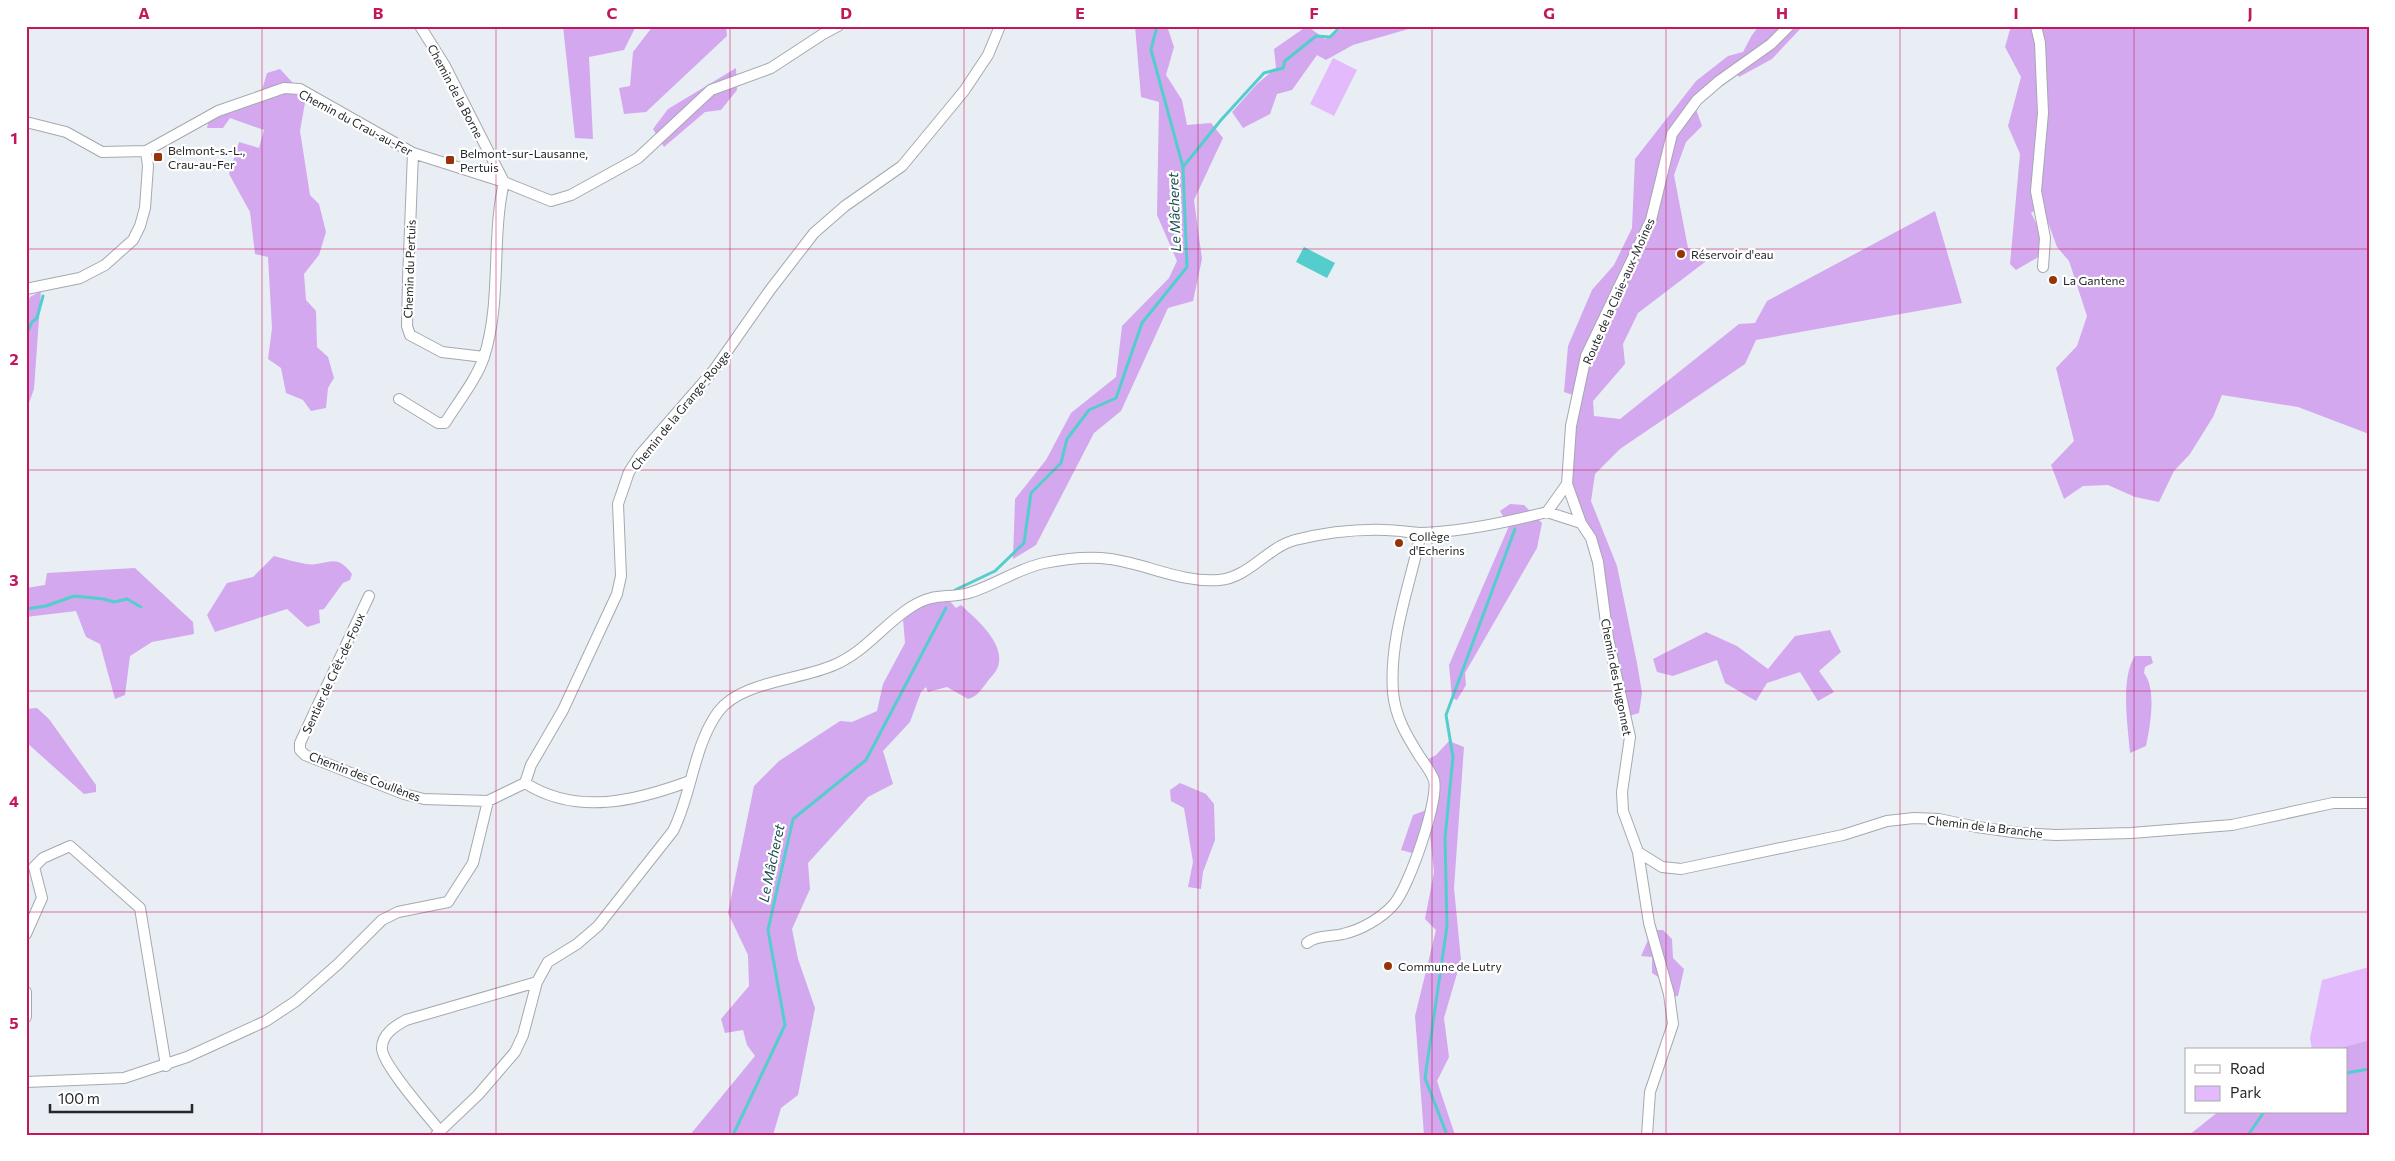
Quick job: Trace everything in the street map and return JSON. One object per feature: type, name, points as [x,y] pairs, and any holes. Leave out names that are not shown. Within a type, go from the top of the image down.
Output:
[{"type":"street","name":"Chemin de la Borne","points":[[420,26],[445,66],[504,182]]},
{"type":"street","name":"Chemin du Crau-au-Fer","points":[[146,152],[218,111],[284,88],[300,89],[413,153],[504,182],[542,200],[551,201],[571,196],[638,158],[711,90],[771,68],[822,34],[838,26]]},
{"type":"street","name":"Chemin de la Grange-Rouge","points":[[525,783],[531,766],[563,710],[617,594],[621,576],[618,504],[629,472],[640,456],[714,370],[770,290],[814,234],[846,206],[902,166],[964,91],[988,55],[1000,26]]},
{"type":"street","name":"Route de la Claie-aux-Moines","points":[[1568,484],[1571,426],[1586,356],[1651,220],[1672,134],[1697,100],[1770,44],[1789,26]]},
{"type":"street","points":[[2036,26],[2040,43],[2042,105],[2036,191],[2046,238],[2043,267]]},
{"type":"street","points":[[26,122],[66,132],[102,152],[146,152],[148,166],[145,208],[140,226],[133,240],[105,264],[80,278],[26,289]]},
{"type":"street","name":"Chemin du Pertuis","points":[[413,153],[407,326],[410,336],[442,352],[484,357]]},
{"type":"street","points":[[399,399],[438,423],[445,422],[477,372],[484,357],[490,332],[499,205],[504,182]]},
{"type":"street","points":[[1547,512],[1568,484]]},
{"type":"street","name":"Chemin des Hugonnet","points":[[1568,484],[1581,523],[1591,538],[1598,562],[1608,638],[1628,721],[1630,737],[1622,792],[1623,811],[1638,852],[1649,922],[1669,994],[1673,1024],[1650,1092],[1647,1135]]},
{"type":"street","points":[[537,982],[406,1020],[391,1029],[384,1039],[383,1057],[438,1133],[478,1095],[516,1052],[523,1034],[537,982],[548,962],[577,944],[598,926],[664,843],[680,817],[705,739],[718,712],[730,700],[758,687],[820,671],[846,660],[875,640],[907,610],[923,600],[941,595],[968,593],[1013,572],[1044,563],[1074,559],[1110,558],[1196,581],[1223,580],[1250,567],[1275,550],[1293,541],[1384,530],[1421,533],[1495,523],[1547,512],[1581,523]]},
{"type":"street","points":[[1307,943],[1311,939],[1343,934],[1360,928],[1385,913],[1396,903],[1418,853],[1436,791],[1433,778],[1396,713],[1393,690],[1395,642],[1421,533]]},
{"type":"street","name":"Sentier de Crêt-de-Foux","points":[[300,750],[300,742],[369,596]]},
{"type":"street","name":"Chemin des Coullènes","points":[[300,750],[305,754],[404,794],[440,801],[488,801],[525,783]]},
{"type":"street","points":[[525,783],[541,792],[570,800],[607,803],[632,800],[690,781]]},
{"type":"street","points":[[26,1082],[124,1078],[166,1066],[266,1021],[296,1001],[338,964],[382,920],[398,912],[448,902],[473,863],[488,801]]},
{"type":"street","name":"Chemin de la Branche","points":[[1638,852],[1662,867],[1681,869],[1843,835],[1887,821],[1914,818],[1939,819],[1976,828],[2020,832],[2056,834],[2131,833],[2232,825],[2333,803],[2369,803]]},
{"type":"street","points":[[26,934],[42,898],[34,867],[43,858],[70,846],[140,908],[166,1066]]},
{"type":"street","points":[[26,992],[26,1017]]},
{"type":"green space","points":[[1333,58],[1357,70],[1334,116],[1310,104]]},
{"type":"green space","points":[[2369,967],[2369,1040],[2340,1048],[2312,1048],[2310,1038],[2322,980]]},
{"type":"shaded area","points":[[563,26],[636,26],[624,50],[589,57],[593,139],[575,138]]},
{"type":"shaded area","points":[[653,26],[726,26],[727,36],[646,112],[624,114],[619,88],[630,86],[633,52]]},
{"type":"shaded area","points":[[1135,26],[1167,26],[1174,47],[1166,75],[1182,100],[1187,125],[1211,123],[1223,138],[1194,200],[1202,259],[1193,301],[1168,308],[1121,411],[1094,433],[1036,545],[1013,559],[1015,499],[1046,460],[1071,413],[1116,377],[1122,326],[1169,278],[1177,261],[1157,215],[1159,102],[1141,97]]},
{"type":"shaded area","points":[[1307,26],[1325,39],[1346,26],[1419,26],[1353,45],[1326,60],[1317,55],[1292,90],[1277,94],[1270,114],[1243,128],[1232,112],[1257,84],[1276,68],[1274,49]]},
{"type":"shaded area","points":[[1759,26],[1784,26],[1770,41],[1734,64],[1695,97],[1669,131],[1648,218],[1573,395],[1564,392],[1568,346],[1592,290],[1614,265],[1632,228],[1635,159],[1696,81],[1728,56],[1743,52]]},
{"type":"shaded area","points":[[1796,26],[1803,26],[1772,59],[1739,77],[1737,74],[1770,50]]},
{"type":"shaded area","points":[[2011,26],[2369,26],[2369,434],[2298,407],[2222,395],[2213,417],[2190,454],[2174,471],[2159,502],[2135,497],[2108,485],[2083,486],[2064,499],[2051,465],[2074,441],[2056,368],[2077,346],[2087,316],[2069,261],[2057,247],[2042,206],[2031,213],[2039,234],[2040,256],[2016,270],[2010,264],[2020,154],[2008,126],[2021,77],[2005,47]]},
{"type":"shaded area","points":[[736,68],[737,90],[721,110],[705,112],[664,147],[653,129],[668,109]]},
{"type":"shaded area","points":[[280,69],[306,97],[300,131],[310,195],[319,204],[326,232],[319,255],[304,274],[306,300],[316,311],[317,347],[328,357],[334,378],[328,388],[326,408],[311,411],[303,400],[286,393],[281,368],[268,359],[272,328],[268,257],[255,254],[250,212],[229,174],[239,142],[259,148],[264,130],[230,118],[223,128],[207,128],[210,113],[262,90],[267,73]]},
{"type":"shaded area","points":[[1696,109],[1702,126],[1686,142],[1674,175],[1688,248],[1704,254],[1705,262],[1638,313],[1623,344],[1625,364],[1593,401],[1594,416],[1620,419],[1739,324],[1755,323],[1767,301],[1935,211],[1962,303],[1756,340],[1745,364],[1620,449],[1595,474],[1591,501],[1617,566],[1642,693],[1639,713],[1629,716],[1611,631],[1570,483],[1573,429],[1589,357],[1653,221],[1675,135]]},
{"type":"shaded area","points":[[41,291],[34,389],[26,411],[26,305],[30,297]]},
{"type":"shaded area","points":[[1510,504],[1524,505],[1542,523],[1537,548],[1465,673],[1466,685],[1457,700],[1452,698],[1449,665],[1509,526],[1500,511]]},
{"type":"shaded area","points":[[274,556],[306,564],[341,563],[352,574],[350,580],[343,583],[324,609],[319,610],[320,623],[307,627],[287,609],[215,632],[207,615],[227,583],[253,577]]},
{"type":"shaded area","points":[[135,568],[193,622],[194,634],[152,642],[130,656],[125,695],[115,699],[100,644],[86,637],[76,611],[26,617],[26,588],[45,585],[47,573]]},
{"type":"shaded area","points":[[947,598],[956,608],[961,605],[989,633],[998,651],[997,669],[979,692],[968,699],[947,687],[928,692],[926,687],[921,692],[910,722],[883,751],[893,784],[868,797],[808,863],[810,889],[792,929],[798,959],[815,1008],[798,1095],[781,1108],[773,1135],[690,1135],[755,1056],[747,1045],[743,1030],[725,1033],[721,1019],[749,986],[748,955],[728,913],[754,786],[779,761],[840,721],[852,722],[877,711],[883,684],[905,643],[903,619],[921,606]]},
{"type":"shaded area","points":[[1830,630],[1841,652],[1819,671],[1834,692],[1818,701],[1800,672],[1767,683],[1756,701],[1725,683],[1717,660],[1673,676],[1657,672],[1653,659],[1706,632],[1737,646],[1768,669],[1795,636]]},
{"type":"shaded area","points":[[2135,656],[2151,656],[2153,663],[2145,667],[2144,673],[2150,688],[2151,708],[2146,746],[2130,753],[2126,690],[2130,665]]},
{"type":"shaded area","points":[[37,708],[49,719],[96,785],[96,792],[84,794],[26,742],[26,709]]},
{"type":"shaded area","points":[[1449,741],[1464,747],[1454,888],[1461,960],[1444,1018],[1449,1057],[1437,1081],[1455,1135],[1424,1135],[1415,1016],[1436,930],[1425,919],[1434,872],[1430,835],[1412,853],[1401,850],[1413,815],[1432,808],[1438,786],[1425,761],[1436,755]]},
{"type":"shaded area","points":[[1180,783],[1206,794],[1214,804],[1215,840],[1203,872],[1201,889],[1188,887],[1193,862],[1184,808],[1171,801],[1170,790]]},
{"type":"shaded area","points":[[1647,930],[1663,930],[1672,939],[1673,958],[1684,969],[1678,996],[1667,997],[1663,980],[1652,973],[1652,957],[1641,956],[1648,940]]},
{"type":"shaded area","points":[[2369,1040],[2369,1135],[2189,1135],[2215,1114],[2348,1114],[2348,1048],[2340,1048]]},
{"type":"water","points":[[1304,247],[1335,263],[1327,278],[1296,262]]},
{"type":"waterway","points":[[1157,26],[1151,50],[1183,167]]},
{"type":"waterway","name":"Le Mâcheret","points":[[955,590],[995,571],[1024,543],[1031,493],[1061,463],[1067,439],[1089,410],[1116,398],[1142,323],[1187,267],[1183,167],[1221,120],[1264,73],[1283,68],[1285,61],[1316,36],[1330,37],[1341,26]]},
{"type":"waterway","points":[[26,335],[32,322],[37,318],[43,296]]},
{"type":"waterway","points":[[1447,1135],[1425,1078],[1447,926],[1445,838],[1453,757],[1446,715],[1515,529]]},
{"type":"waterway","points":[[26,609],[46,606],[74,596],[114,602],[127,599],[141,607]]},
{"type":"waterway","name":"Le Mâcheret","points":[[733,1135],[785,1025],[768,930],[793,819],[866,760],[946,608]]},
{"type":"waterway","points":[[2348,1073],[2369,1069]]},
{"type":"waterway","points":[[2248,1135],[2263,1114]]},
{"type":"place","name":"Belmont-s.-L., Crau-au-Fer","points":[[158,157]]},
{"type":"place","name":"Belmont-sur-Lausanne, Pertuis","points":[[450,160]]},
{"type":"place","name":"Réservoir d'eau","points":[[1681,254]]},
{"type":"place","name":"La Gantene","points":[[2053,280]]},
{"type":"place","name":"Collège d'Echerins","points":[[1399,543]]},
{"type":"place","name":"Commune de Lutry","points":[[1388,966]]}]
